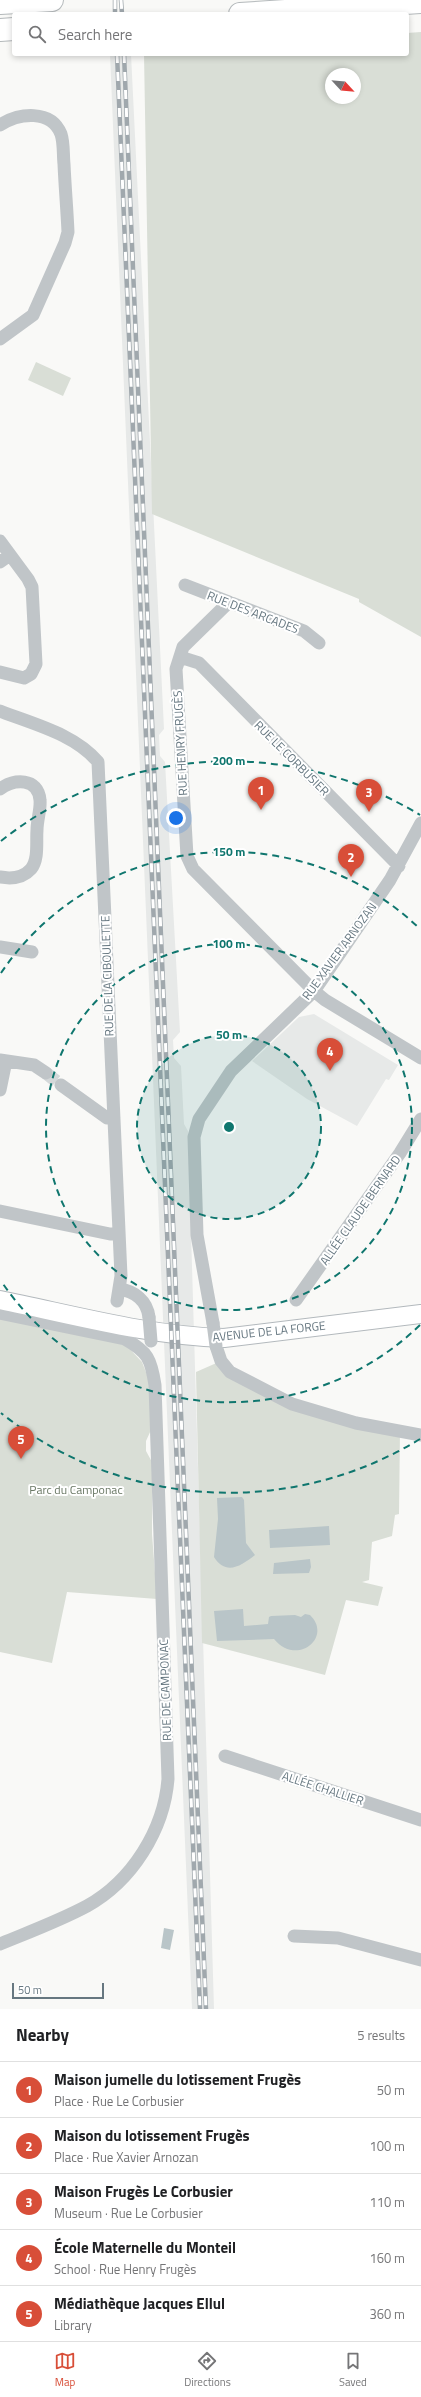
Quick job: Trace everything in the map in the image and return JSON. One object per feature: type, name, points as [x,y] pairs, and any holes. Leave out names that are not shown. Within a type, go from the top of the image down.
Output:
[{"type":"highway","points":[[0,3],[52,0]]},
{"type":"highway","points":[[270,12],[421,2]]},
{"type":"highway","points":[[0,30],[12,29]]},
{"type":"main road","name":"AVENUE DE LA FORGE","points":[[0,1300],[141,1329],[224,1338],[421,1314]]},
{"type":"street","points":[[0,125],[15,117],[32,115],[41,116],[56,126],[63,141],[68,232],[66,243],[33,315],[0,339]]},
{"type":"street","points":[[0,541],[5,558],[28,579],[32,587],[36,664],[31,674],[24,678],[0,672]]},
{"type":"street","name":"RUE DES ARCADES","points":[[185,585],[304,631],[319,643]]},
{"type":"street","name":"RUE HENRY FRUGÈS","points":[[229,602],[183,647],[176,669],[187,856],[193,869],[324,1000],[421,1058]]},
{"type":"street","name":"RUE LE CORBUSIER","points":[[180,657],[199,663],[399,866]]},
{"type":"street","name":"RUE DE LA CIBOULETTE","points":[[0,711],[76,742],[90,752],[98,762],[121,1276],[118,1295],[130,1292],[142,1299],[148,1310],[149,1317],[148,1347]]},
{"type":"street","points":[[0,789],[13,781],[28,783],[35,787],[40,800],[34,863],[27,873],[21,876],[0,877]]},
{"type":"street","name":"RUE XAVIER ARNOZAN","points":[[421,823],[399,866],[314,991],[231,1071],[199,1119],[194,1137],[198,1235],[216,1346],[221,1361],[237,1377],[292,1404],[356,1423],[421,1435]]},
{"type":"street","points":[[0,947],[32,952]]},
{"type":"street","points":[[0,1090],[3,1060],[34,1065],[46,1073]]},
{"type":"street","points":[[61,1085],[107,1118],[114,1118]]},
{"type":"street","name":"ALLÉE CLAUDE BERNARD","points":[[296,1300],[400,1153],[421,1119]]},
{"type":"street","points":[[0,1211],[110,1234],[119,1234]]},
{"type":"street","points":[[0,1313],[125,1339],[148,1347]]},
{"type":"street","name":"RUE DE CAMPONAC","points":[[0,1944],[87,1906],[117,1884],[131,1870],[150,1840],[167,1792],[155,1385],[148,1347]]},
{"type":"street","name":"ALLÉE CHALLIER","points":[[225,1756],[421,1820]]},
{"type":"street","points":[[294,1936],[338,1938],[421,1960]]},
{"type":"shaded area","points":[[110,56],[131,56],[164,729],[159,735],[160,756],[165,762],[180,1032],[173,1040],[174,1058],[181,1066],[184,1124],[188,1131],[214,2009],[192,2009]]},
{"type":"shaded area","points":[[314,1014],[398,1065],[389,1080],[386,1079],[357,1126],[307,1099],[252,1061],[299,1017]]},
{"type":"shaded area","points":[[242,1497],[244,1500],[246,1543],[255,1555],[244,1563],[229,1568],[219,1563],[214,1557],[218,1519],[217,1498]]},
{"type":"shaded area","points":[[329,1526],[330,1545],[270,1548],[269,1530]]},
{"type":"shaded area","points":[[310,1559],[311,1567],[309,1573],[273,1574],[274,1563]]},
{"type":"shaded area","points":[[243,1609],[244,1626],[268,1624],[269,1617],[271,1616],[295,1615],[301,1617],[305,1614],[310,1615],[316,1623],[317,1632],[315,1640],[302,1650],[293,1650],[283,1647],[274,1639],[217,1641],[214,1611]]},
{"type":"shaded area","points":[[164,1928],[174,1930],[170,1950],[161,1948]]},
{"type":"green space","points":[[421,32],[421,637],[359,602],[359,599],[152,514],[144,56],[409,56],[409,33]]},
{"type":"green space","points":[[36,362],[71,378],[63,396],[28,380]]},
{"type":"green space","name":"Parc du Camponac","points":[[0,1317],[107,1339],[127,1346],[142,1362],[149,1380],[151,1430],[146,1441],[146,1451],[152,1462],[152,1534],[157,1599],[67,1592],[52,1663],[0,1652]]},
{"type":"green space","points":[[221,1361],[292,1404],[400,1431],[399,1514],[395,1515],[392,1536],[372,1542],[369,1580],[362,1582],[383,1587],[378,1606],[346,1600],[325,1675],[202,1643],[196,1372]]},
{"type":"tunnel","points":[[46,1073],[61,1085]]},
{"type":"railway","points":[[115,0],[115,12]]},
{"type":"railway","points":[[121,0],[122,12]]},
{"type":"railway","points":[[117,56],[200,2009]]},
{"type":"railway","points":[[124,56],[206,2009]]},
{"type":"place","name":"Maison jumelle du lotissement Frugès","points":[[261,810]]},
{"type":"place","name":"Maison Frugès Le Corbusier","points":[[369,812]]},
{"type":"place","name":"Maison du lotissement Frugès","points":[[351,877]]},
{"type":"place","name":"École Maternelle du Monteil","points":[[330,1071]]},
{"type":"place","name":"Médiathèque Jacques Ellul","points":[[21,1459]]}]
